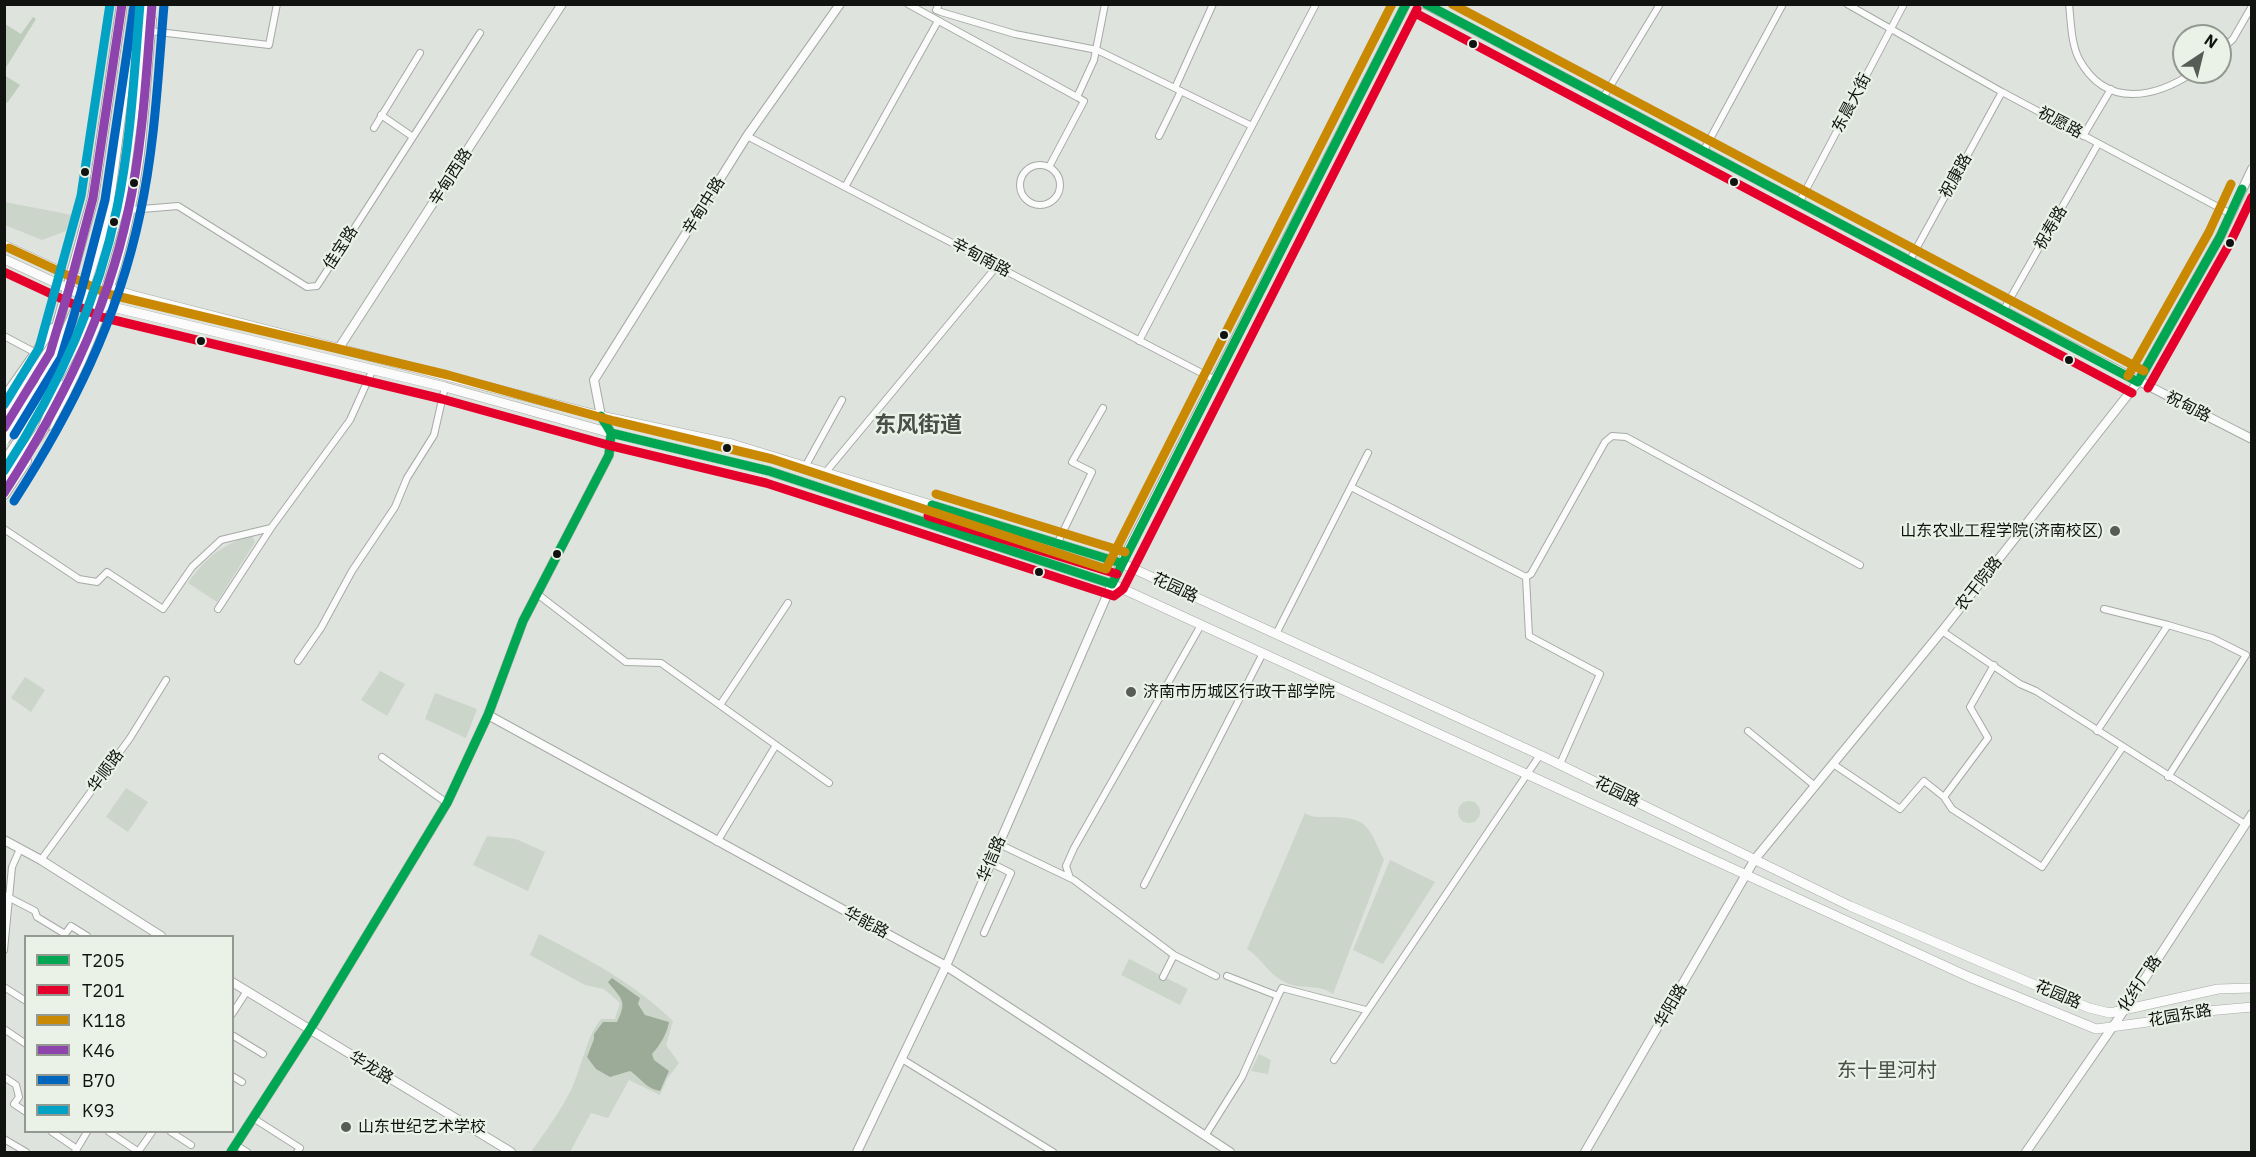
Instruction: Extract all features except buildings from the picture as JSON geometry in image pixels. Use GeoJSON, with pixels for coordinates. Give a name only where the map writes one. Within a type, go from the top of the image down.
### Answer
{"type":"FeatureCollection","features":[{"type":"Feature","properties":{"kind":"highway"},"geometry":{"type":"LineString","coordinates":[[4,429],[50,353],[73,276],[93,198],[122,4]]}},
{"type":"Feature","properties":{"kind":"highway"},"geometry":{"type":"LineString","coordinates":[[4,440],[42,385],[73,316],[107,216],[135,4]]}},
{"type":"Feature","properties":{"kind":"highway"},"geometry":{"type":"LineString","coordinates":[[4,463],[42,407],[85,325],[122,198],[148,4]]}},
{"type":"Feature","properties":{"kind":"highway"},"geometry":{"type":"LineString","coordinates":[[4,494],[37,445],[64,398],[89,347],[110,288],[130,210],[138,161],[152,4]]}},
{"type":"Feature","properties":{"kind":"highway"},"geometry":{"type":"LineString","coordinates":[[4,475],[40,422],[104,305]]}},
{"type":"Feature","properties":{"kind":"highway"},"geometry":{"type":"LineString","coordinates":[[4,417],[73,316]]}},
{"type":"Feature","properties":{"kind":"highway"},"geometry":{"type":"LineString","coordinates":[[4,399],[59,321]]}},
{"type":"Feature","properties":{"kind":"highway"},"geometry":{"type":"LineString","coordinates":[[4,484],[42,429],[63,378],[66,360]]}},
{"type":"Feature","properties":{"kind":"main road","name":"花园路"},"geometry":{"type":"LineString","coordinates":[[8,247],[73,276],[132,296],[601,416],[732,444],[1121,563],[1560,764],[1850,906],[2090,1008],[2110,1013],[2124,1009]]}},
{"type":"Feature","properties":{"kind":"main road"},"geometry":{"type":"LineString","coordinates":[[6,259],[8,247]]}},
{"type":"Feature","properties":{"kind":"main road","name":"花园路"},"geometry":{"type":"LineString","coordinates":[[6,259],[104,305],[373,369],[611,433],[768,471],[1112,584],[1969,977],[2080,1024],[2096,1029],[2110,1028]]}},
{"type":"Feature","properties":{"kind":"main road","name":"花园东路"},"geometry":{"type":"LineString","coordinates":[[2124,1009],[2218,989],[2252,988]]}},
{"type":"Feature","properties":{"kind":"main road","name":"花园东路"},"geometry":{"type":"LineString","coordinates":[[2110,1028],[2185,1013],[2252,1007]]}},
{"type":"Feature","properties":{"kind":"street"},"geometry":{"type":"LineString","coordinates":[[150,31],[270,45],[277,4]]}},
{"type":"Feature","properties":{"kind":"street","name":"辛甸西路"},"geometry":{"type":"LineString","coordinates":[[339,348],[562,4]]}},
{"type":"Feature","properties":{"kind":"street"},"geometry":{"type":"LineString","coordinates":[[908,4],[1084,100],[1049,167]]}},
{"type":"Feature","properties":{"kind":"street"},"geometry":{"type":"LineString","coordinates":[[939,4],[936,10],[1015,34],[1096,50],[1252,126]]}},
{"type":"Feature","properties":{"kind":"street"},"geometry":{"type":"LineString","coordinates":[[1077,98],[1096,50],[1105,4]]}},
{"type":"Feature","properties":{"kind":"street"},"geometry":{"type":"LineString","coordinates":[[1159,136],[1213,4]]}},
{"type":"Feature","properties":{"kind":"street"},"geometry":{"type":"LineString","coordinates":[[1139,340],[1316,4]]}},
{"type":"Feature","properties":{"kind":"street","name":"华信路"},"geometry":{"type":"LineString","coordinates":[[857,1152],[946,966],[1121,563],[1406,4]]}},
{"type":"Feature","properties":{"kind":"street","name":"祝甸路"},"geometry":{"type":"LineString","coordinates":[[1425,4],[1704,150],[2003,311],[2252,439]]}},
{"type":"Feature","properties":{"kind":"street"},"geometry":{"type":"LineString","coordinates":[[1603,98],[1660,4]]}},
{"type":"Feature","properties":{"kind":"street"},"geometry":{"type":"LineString","coordinates":[[1704,150],[1783,4]]}},
{"type":"Feature","properties":{"kind":"street","name":"祝愿路"},"geometry":{"type":"LineString","coordinates":[[1847,4],[2002,93],[2231,214]]}},
{"type":"Feature","properties":{"kind":"street","name":"东晨大街"},"geometry":{"type":"LineString","coordinates":[[1800,201],[1904,4]]}},
{"type":"Feature","properties":{"kind":"street"},"geometry":{"type":"LineString","coordinates":[[2069,4],[2073,39],[2080,59],[2104,86],[2144,95],[2174,84]]}},
{"type":"Feature","properties":{"kind":"street","name":"辛甸中路"},"geometry":{"type":"LineString","coordinates":[[611,433],[601,416],[594,380],[747,136],[838,5]]}},
{"type":"Feature","properties":{"kind":"street"},"geometry":{"type":"LineString","coordinates":[[2232,40],[2252,6]]}},
{"type":"Feature","properties":{"kind":"street"},"geometry":{"type":"LineString","coordinates":[[845,187],[938,21]]}},
{"type":"Feature","properties":{"kind":"street","name":"佳宝路"},"geometry":{"type":"LineString","coordinates":[[130,210],[178,206],[307,287],[317,286],[480,33]]}},
{"type":"Feature","properties":{"kind":"street"},"geometry":{"type":"LineString","coordinates":[[374,128],[420,53]]}},
{"type":"Feature","properties":{"kind":"street"},"geometry":{"type":"LineString","coordinates":[[2083,136],[2111,89]]}},
{"type":"Feature","properties":{"kind":"street","name":"祝康路"},"geometry":{"type":"LineString","coordinates":[[1910,260],[2002,93]]}},
{"type":"Feature","properties":{"kind":"street"},"geometry":{"type":"LineString","coordinates":[[381,115],[413,137]]}},
{"type":"Feature","properties":{"kind":"street","name":"辛甸南路"},"geometry":{"type":"LineString","coordinates":[[747,136],[1215,380]]}},
{"type":"Feature","properties":{"kind":"street","name":"祝寿路"},"geometry":{"type":"LineString","coordinates":[[2003,311],[2098,144]]}},
{"type":"Feature","properties":{"kind":"street"},"geometry":{"type":"LineString","coordinates":[[1033,166],[1049,167],[1059,178],[1059,192],[1050,202],[1043,204],[1030,202],[1021,191],[1024,173],[1033,166]]}},
{"type":"Feature","properties":{"kind":"street","name":"农干院路"},"geometry":{"type":"LineString","coordinates":[[1755,859],[1942,631],[2138,382],[2231,214],[2252,169]]}},
{"type":"Feature","properties":{"kind":"street"},"geometry":{"type":"LineString","coordinates":[[825,473],[997,266]]}},
{"type":"Feature","properties":{"kind":"street"},"geometry":{"type":"LineString","coordinates":[[4,336],[36,353]]}},
{"type":"Feature","properties":{"kind":"street"},"geometry":{"type":"LineString","coordinates":[[219,609],[271,528],[350,420],[373,369]]}},
{"type":"Feature","properties":{"kind":"street"},"geometry":{"type":"LineString","coordinates":[[298,662],[394,507],[407,478],[434,435],[445,387]]}},
{"type":"Feature","properties":{"kind":"street"},"geometry":{"type":"LineString","coordinates":[[805,467],[842,400]]}},
{"type":"Feature","properties":{"kind":"street"},"geometry":{"type":"LineString","coordinates":[[1057,543],[1092,472],[1072,462],[1103,408]]}},
{"type":"Feature","properties":{"kind":"street"},"geometry":{"type":"LineString","coordinates":[[247,1152],[233,1149],[309,1031],[447,803],[488,715],[523,621],[609,454],[611,433]]}},
{"type":"Feature","properties":{"kind":"street"},"geometry":{"type":"LineString","coordinates":[[1526,578],[1531,574],[1605,442],[1612,436],[1626,437],[1860,565]]}},
{"type":"Feature","properties":{"kind":"street"},"geometry":{"type":"LineString","coordinates":[[1276,634],[1368,453]]}},
{"type":"Feature","properties":{"kind":"street"},"geometry":{"type":"LineString","coordinates":[[1351,487],[1526,578]]}},
{"type":"Feature","properties":{"kind":"street"},"geometry":{"type":"LineString","coordinates":[[4,529],[79,579],[97,582],[107,572],[163,609],[192,567],[221,540],[271,528]]}},
{"type":"Feature","properties":{"kind":"street"},"geometry":{"type":"LineString","coordinates":[[1526,578],[1529,636],[1600,674],[1560,764]]}},
{"type":"Feature","properties":{"kind":"street"},"geometry":{"type":"LineString","coordinates":[[536,593],[626,662],[661,663],[829,783]]}},
{"type":"Feature","properties":{"kind":"street"},"geometry":{"type":"LineString","coordinates":[[720,705],[788,603]]}},
{"type":"Feature","properties":{"kind":"street"},"geometry":{"type":"LineString","coordinates":[[2104,609],[2212,638],[2246,655],[2168,777]]}},
{"type":"Feature","properties":{"kind":"street"},"geometry":{"type":"LineString","coordinates":[[1070,878],[1066,866],[1074,848],[1201,625]]}},
{"type":"Feature","properties":{"kind":"street"},"geometry":{"type":"LineString","coordinates":[[2097,731],[2168,625]]}},
{"type":"Feature","properties":{"kind":"street"},"geometry":{"type":"LineString","coordinates":[[1942,631],[2020,684],[2245,824]]}},
{"type":"Feature","properties":{"kind":"street"},"geometry":{"type":"LineString","coordinates":[[1144,885],[1263,654]]}},
{"type":"Feature","properties":{"kind":"street"},"geometry":{"type":"LineString","coordinates":[[1944,797],[1988,738],[1970,707],[1994,665]]}},
{"type":"Feature","properties":{"kind":"street","name":"华顺路"},"geometry":{"type":"LineString","coordinates":[[41,860],[130,738],[166,680]]}},
{"type":"Feature","properties":{"kind":"street","name":"华能路"},"geometry":{"type":"LineString","coordinates":[[488,715],[946,966],[1229,1152]]}},
{"type":"Feature","properties":{"kind":"street"},"geometry":{"type":"LineString","coordinates":[[1748,731],[1815,786]]}},
{"type":"Feature","properties":{"kind":"street"},"geometry":{"type":"LineString","coordinates":[[717,842],[776,745]]}},
{"type":"Feature","properties":{"kind":"street"},"geometry":{"type":"LineString","coordinates":[[1833,764],[1900,809],[1924,782],[1944,797],[1952,809],[2042,867],[2122,748]]}},
{"type":"Feature","properties":{"kind":"street"},"geometry":{"type":"LineString","coordinates":[[1334,1060],[1540,755]]}},
{"type":"Feature","properties":{"kind":"street"},"geometry":{"type":"LineString","coordinates":[[382,758],[447,803]]}},
{"type":"Feature","properties":{"kind":"street","name":"化纤厂路"},"geometry":{"type":"LineString","coordinates":[[2026,1152],[2124,1009],[2252,814]]}},
{"type":"Feature","properties":{"kind":"street"},"geometry":{"type":"LineString","coordinates":[[4,840],[41,860],[159,935]]}},
{"type":"Feature","properties":{"kind":"street"},"geometry":{"type":"LineString","coordinates":[[999,844],[1070,878],[1174,955],[1216,976]]}},
{"type":"Feature","properties":{"kind":"street"},"geometry":{"type":"LineString","coordinates":[[4,950],[7,896],[12,867],[20,849]]}},
{"type":"Feature","properties":{"kind":"street","name":"华阳路"},"geometry":{"type":"LineString","coordinates":[[1585,1152],[1755,859]]}},
{"type":"Feature","properties":{"kind":"street"},"geometry":{"type":"LineString","coordinates":[[984,933],[1011,873],[991,863]]}},
{"type":"Feature","properties":{"kind":"street"},"geometry":{"type":"LineString","coordinates":[[7,896],[35,911],[37,918],[65,934],[71,926],[85,935]]}},
{"type":"Feature","properties":{"kind":"street"},"geometry":{"type":"LineString","coordinates":[[1163,976],[1174,955]]}},
{"type":"Feature","properties":{"kind":"street"},"geometry":{"type":"LineString","coordinates":[[1227,976],[1278,996]]}},
{"type":"Feature","properties":{"kind":"street","name":"华龙路"},"geometry":{"type":"LineString","coordinates":[[234,983],[511,1152]]}},
{"type":"Feature","properties":{"kind":"street"},"geometry":{"type":"LineString","coordinates":[[4,987],[24,1000]]}},
{"type":"Feature","properties":{"kind":"street"},"geometry":{"type":"LineString","coordinates":[[1205,1136],[1242,1077],[1282,988],[1366,1010]]}},
{"type":"Feature","properties":{"kind":"street"},"geometry":{"type":"LineString","coordinates":[[234,1011],[247,991]]}},
{"type":"Feature","properties":{"kind":"street"},"geometry":{"type":"LineString","coordinates":[[4,1029],[24,1043]]}},
{"type":"Feature","properties":{"kind":"street"},"geometry":{"type":"LineString","coordinates":[[234,1036],[263,1054]]}},
{"type":"Feature","properties":{"kind":"street"},"geometry":{"type":"LineString","coordinates":[[902,1059],[1053,1152]]}},
{"type":"Feature","properties":{"kind":"street"},"geometry":{"type":"LineString","coordinates":[[4,1077],[16,1085],[19,1097],[14,1104],[24,1111]]}},
{"type":"Feature","properties":{"kind":"street"},"geometry":{"type":"LineString","coordinates":[[234,1077],[242,1082]]}},
{"type":"Feature","properties":{"kind":"street"},"geometry":{"type":"LineString","coordinates":[[253,1118],[300,1148],[297,1152]]}},
{"type":"Feature","properties":{"kind":"street"},"geometry":{"type":"LineString","coordinates":[[54,1133],[76,1151],[86,1133]]}},
{"type":"Feature","properties":{"kind":"street"},"geometry":{"type":"LineString","coordinates":[[112,1133],[138,1152],[151,1133]]}},
{"type":"Feature","properties":{"kind":"street"},"geometry":{"type":"LineString","coordinates":[[174,1133],[191,1145]]}},
{"type":"Feature","properties":{"kind":"street"},"geometry":{"type":"LineString","coordinates":[[4,1139],[26,1152]]}},
{"type":"Feature","properties":{"kind":"shaded area"},"geometry":{"type":"Polygon","coordinates":[[[33,17],[36,19],[5,69],[5,24],[21,34],[33,17]]]}},
{"type":"Feature","properties":{"kind":"shaded area"},"geometry":{"type":"Polygon","coordinates":[[[4,75],[20,85],[7,103],[5,102],[4,75]]]}},
{"type":"Feature","properties":{"kind":"shaded area"},"geometry":{"type":"Polygon","coordinates":[[[4,202],[72,215],[66,231],[42,240],[5,225],[4,202]]]}},
{"type":"Feature","properties":{"kind":"shaded area"},"geometry":{"type":"Polygon","coordinates":[[[252,535],[255,542],[217,602],[188,583],[201,566],[216,553],[252,535]]]}},
{"type":"Feature","properties":{"kind":"shaded area"},"geometry":{"type":"Polygon","coordinates":[[[380,671],[405,684],[387,716],[361,700],[380,671]]]}},
{"type":"Feature","properties":{"kind":"shaded area"},"geometry":{"type":"Polygon","coordinates":[[[25,677],[45,690],[31,712],[11,698],[25,677]]]}},
{"type":"Feature","properties":{"kind":"shaded area"},"geometry":{"type":"Polygon","coordinates":[[[435,693],[477,709],[466,738],[425,719],[435,693]]]}},
{"type":"Feature","properties":{"kind":"shaded area"},"geometry":{"type":"Polygon","coordinates":[[[126,788],[148,802],[128,832],[106,817],[126,788]]]}},
{"type":"Feature","properties":{"kind":"shaded area"},"geometry":{"type":"Polygon","coordinates":[[[1469,801],[1477,804],[1480,812],[1477,820],[1469,823],[1461,820],[1458,812],[1461,804],[1469,801]]]}},
{"type":"Feature","properties":{"kind":"shaded area"},"geometry":{"type":"Polygon","coordinates":[[[1305,813],[1313,816],[1342,817],[1359,822],[1370,831],[1384,860],[1333,994],[1322,989],[1287,983],[1247,949],[1305,813]]]}},
{"type":"Feature","properties":{"kind":"shaded area"},"geometry":{"type":"Polygon","coordinates":[[[487,836],[516,839],[545,852],[528,891],[473,865],[487,836]]]}},
{"type":"Feature","properties":{"kind":"shaded area"},"geometry":{"type":"Polygon","coordinates":[[[1390,860],[1435,882],[1383,964],[1353,950],[1390,860]]]}},
{"type":"Feature","properties":{"kind":"shaded area"},"geometry":{"type":"Polygon","coordinates":[[[539,934],[593,962],[626,983],[673,1021],[666,1045],[679,1063],[667,1079],[660,1095],[629,1080],[608,1118],[591,1113],[570,1152],[531,1152],[571,1090],[596,1026],[601,1019],[615,1019],[620,1003],[604,989],[585,985],[530,955],[539,934]]]}},
{"type":"Feature","properties":{"kind":"shaded area"},"geometry":{"type":"Polygon","coordinates":[[[1129,959],[1188,989],[1180,1005],[1121,975],[1129,959]]]}},
{"type":"Feature","properties":{"kind":"shaded area"},"geometry":{"type":"Polygon","coordinates":[[[612,978],[640,998],[638,1004],[645,1015],[669,1022],[663,1039],[652,1054],[654,1060],[669,1071],[660,1091],[647,1085],[630,1071],[610,1077],[596,1069],[587,1057],[594,1034],[603,1022],[617,1022],[622,1009],[622,1000],[608,982],[612,978]]]}},
{"type":"Feature","properties":{"kind":"shaded area"},"geometry":{"type":"Polygon","coordinates":[[[1259,1054],[1271,1060],[1268,1074],[1251,1071],[1259,1054]]]}},
{"type":"Feature","properties":{"kind":"transit line","name":"K93"},"geometry":{"type":"LineString","coordinates":[[4,405],[39,348],[81,196],[110,4]]}},
{"type":"Feature","properties":{"kind":"transit line","name":"K46"},"geometry":{"type":"LineString","coordinates":[[4,428],[50,353],[69,289],[93,198],[122,4]]}},
{"type":"Feature","properties":{"kind":"transit line","name":"K93"},"geometry":{"type":"LineString","coordinates":[[4,471],[58,378],[86,312],[109,244],[126,158],[140,4]]}},
{"type":"Feature","properties":{"kind":"transit line","name":"K46"},"geometry":{"type":"LineString","coordinates":[[4,493],[44,426],[79,358],[94,323],[119,250],[137,161],[152,4]]}},
{"type":"Feature","properties":{"kind":"transit line","name":"K118"},"geometry":{"type":"LineString","coordinates":[[9,248],[108,294],[448,375],[614,421],[772,459],[1106,569],[1392,4]]}},
{"type":"Feature","properties":{"kind":"transit line","name":"T205"},"geometry":{"type":"LineString","coordinates":[[611,433],[769,471],[1112,584],[1406,4]]}},
{"type":"Feature","properties":{"kind":"transit line","name":"T205"},"geometry":{"type":"LineString","coordinates":[[1426,4],[2138,382]]}},
{"type":"Feature","properties":{"kind":"transit line","name":"K118"},"geometry":{"type":"LineString","coordinates":[[1452,4],[2144,371]]}},
{"type":"Feature","properties":{"kind":"transit line","name":"B70"},"geometry":{"type":"LineString","coordinates":[[14,501],[74,398],[106,327],[131,253],[149,162],[164,5]]}},
{"type":"Feature","properties":{"kind":"transit line","name":"B70"},"geometry":{"type":"LineString","coordinates":[[14,435],[61,358],[81,292],[105,200],[134,6]]}},
{"type":"Feature","properties":{"kind":"transit line","name":"T201"},"geometry":{"type":"LineString","coordinates":[[4,272],[101,317],[442,399],[608,445],[766,483],[1114,596],[1123,589],[1417,9]]}},
{"type":"Feature","properties":{"kind":"transit line","name":"T201"},"geometry":{"type":"LineString","coordinates":[[1419,15],[2132,393]]}},
{"type":"Feature","properties":{"kind":"transit line","name":"K118"},"geometry":{"type":"LineString","coordinates":[[2128,376],[2209,232],[2231,184]]}},
{"type":"Feature","properties":{"kind":"transit line","name":"T205"},"geometry":{"type":"LineString","coordinates":[[2138,382],[2220,237],[2242,189]]}},
{"type":"Feature","properties":{"kind":"transit line","name":"T201"},"geometry":{"type":"LineString","coordinates":[[2148,388],[2230,243],[2252,197]]}},
{"type":"Feature","properties":{"kind":"transit line","name":"T205"},"geometry":{"type":"LineString","coordinates":[[231,1152],[309,1031],[447,803],[488,715],[523,621],[609,455],[611,433],[601,416]]}},
{"type":"Feature","properties":{"kind":"transit line","name":"K118"},"geometry":{"type":"LineString","coordinates":[[936,494],[1125,552]]}},
{"type":"Feature","properties":{"kind":"transit line","name":"T205"},"geometry":{"type":"LineString","coordinates":[[932,505],[1121,563]]}},
{"type":"Feature","properties":{"kind":"transit line","name":"T201"},"geometry":{"type":"LineString","coordinates":[[928,516],[1117,574]]}},
{"type":"Feature","properties":{"kind":"place","name":"山东农业工程学院(济南校区)"},"geometry":{"type":"Point","coordinates":[2115,531]}},
{"type":"Feature","properties":{"kind":"place","name":"济南市历城区行政干部学院"},"geometry":{"type":"Point","coordinates":[1131,692]}},
{"type":"Feature","properties":{"kind":"place","name":"山东世纪艺术学校"},"geometry":{"type":"Point","coordinates":[346,1127]}},
{"type":"Feature","properties":{"kind":"district","name":"东风街道"},"geometry":{"type":"Point","coordinates":[918,426]}},
{"type":"Feature","properties":{"kind":"district","name":"东十里河村"},"geometry":{"type":"Point","coordinates":[1887,1071]}}]}
